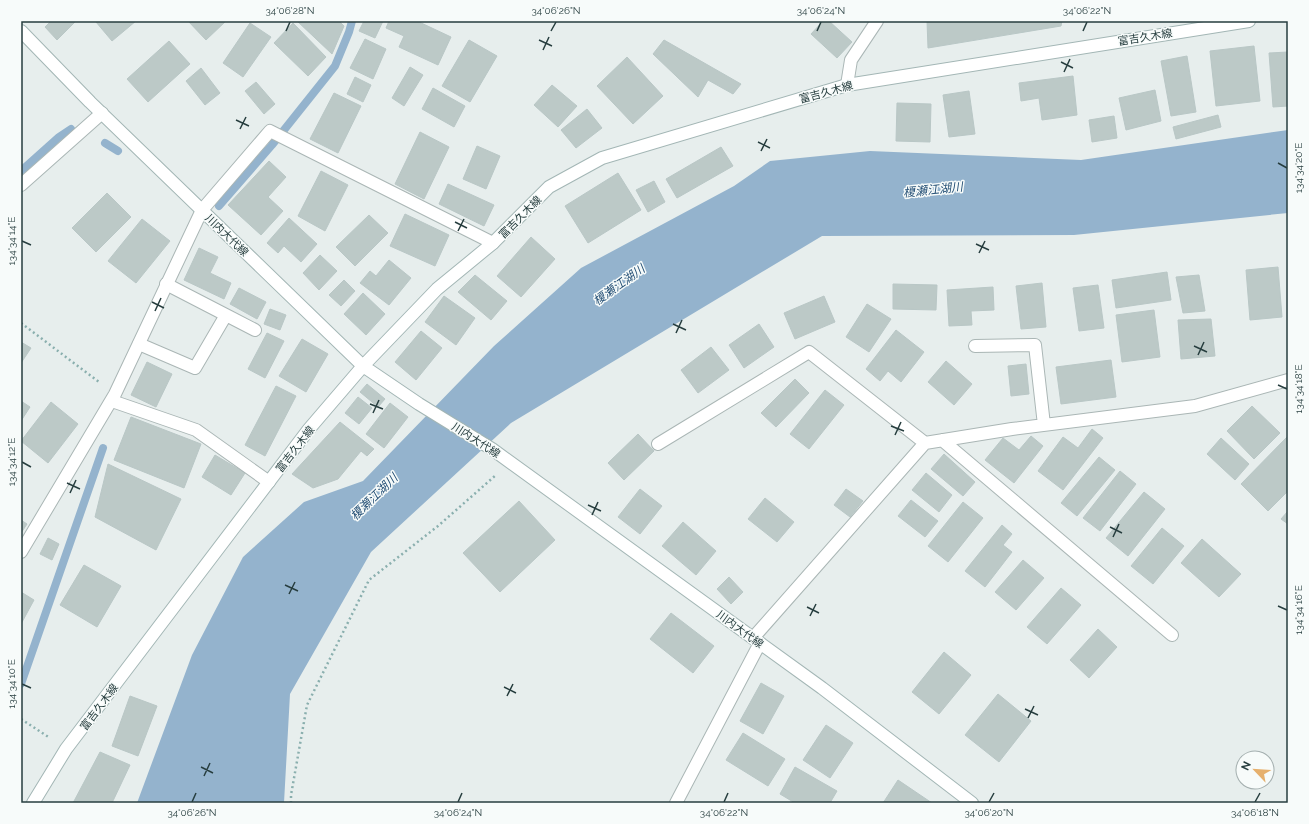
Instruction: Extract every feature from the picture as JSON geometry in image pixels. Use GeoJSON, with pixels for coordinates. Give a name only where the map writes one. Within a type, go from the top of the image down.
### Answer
{"type":"FeatureCollection","features":[{"type":"Feature","properties":{"kind":"main road"},"geometry":{"type":"LineString","coordinates":[[847,84],[851,60],[877,21]]}},
{"type":"Feature","properties":{"kind":"main road","name":"富吉久木線"},"geometry":{"type":"LineString","coordinates":[[33,803],[66,749],[309,429],[363,366],[437,289],[493,243],[549,187],[602,158],[847,84],[1249,21]]}},
{"type":"Feature","properties":{"kind":"main road","name":"川内大代線"},"geometry":{"type":"LineString","coordinates":[[21,31],[102,113],[363,366],[419,404],[492,449],[822,688],[972,803]]}},
{"type":"Feature","properties":{"kind":"main road"},"geometry":{"type":"LineString","coordinates":[[21,185],[102,113]]}},
{"type":"Feature","properties":{"kind":"main road"},"geometry":{"type":"LineString","coordinates":[[21,552],[113,397],[202,210],[270,131],[493,243]]}},
{"type":"Feature","properties":{"kind":"main road"},"geometry":{"type":"LineString","coordinates":[[166,284],[255,330]]}},
{"type":"Feature","properties":{"kind":"main road"},"geometry":{"type":"LineString","coordinates":[[138,344],[195,368],[226,315]]}},
{"type":"Feature","properties":{"kind":"main road"},"geometry":{"type":"LineString","coordinates":[[975,346],[1035,345],[1044,425]]}},
{"type":"Feature","properties":{"kind":"main road"},"geometry":{"type":"LineString","coordinates":[[658,444],[809,352],[925,442]]}},
{"type":"Feature","properties":{"kind":"main road"},"geometry":{"type":"LineString","coordinates":[[676,803],[756,641],[925,442],[1195,406],[1288,380]]}},
{"type":"Feature","properties":{"kind":"main road"},"geometry":{"type":"LineString","coordinates":[[113,397],[196,430],[270,482]]}},
{"type":"Feature","properties":{"kind":"main road"},"geometry":{"type":"LineString","coordinates":[[942,440],[1172,636]]}},
{"type":"Feature","properties":{"kind":"path"},"geometry":{"type":"LineString","coordinates":[[21,323],[113,397]]}},
{"type":"Feature","properties":{"kind":"path"},"geometry":{"type":"LineString","coordinates":[[291,803],[291,795],[307,705],[369,580],[438,526],[510,463]]}},
{"type":"Feature","properties":{"kind":"path"},"geometry":{"type":"LineString","coordinates":[[21,719],[66,749]]}},
{"type":"Feature","properties":{"kind":"water","name":"榎瀬江湖川"},"geometry":{"type":"Polygon","coordinates":[[[1288,130],[1288,213],[1074,235],[822,236],[511,423],[371,552],[290,694],[284,803],[137,803],[192,655],[243,557],[304,502],[363,481],[494,346],[581,268],[734,186],[770,161],[870,151],[1081,160],[1288,130]]]}},
{"type":"Feature","properties":{"kind":"building"},"geometry":{"type":"Polygon","coordinates":[[[51,21],[76,21],[57,40],[45,27],[51,21]]]}},
{"type":"Feature","properties":{"kind":"building"},"geometry":{"type":"Polygon","coordinates":[[[136,21],[112,41],[96,22],[136,21]]]}},
{"type":"Feature","properties":{"kind":"building"},"geometry":{"type":"Polygon","coordinates":[[[188,21],[226,21],[206,40],[188,21]]]}},
{"type":"Feature","properties":{"kind":"building"},"geometry":{"type":"Polygon","coordinates":[[[297,21],[339,21],[344,26],[332,54],[297,21]]]}},
{"type":"Feature","properties":{"kind":"building"},"geometry":{"type":"Polygon","coordinates":[[[364,21],[383,21],[375,38],[359,31],[364,21]]]}},
{"type":"Feature","properties":{"kind":"building"},"geometry":{"type":"Polygon","coordinates":[[[389,21],[417,21],[451,37],[438,65],[399,47],[404,36],[386,28],[389,21]]]}},
{"type":"Feature","properties":{"kind":"building"},"geometry":{"type":"Polygon","coordinates":[[[823,21],[829,21],[852,42],[837,58],[811,34],[823,21]]]}},
{"type":"Feature","properties":{"kind":"building"},"geometry":{"type":"Polygon","coordinates":[[[927,21],[1062,21],[1061,26],[928,48],[927,21]]]}},
{"type":"Feature","properties":{"kind":"building"},"geometry":{"type":"Polygon","coordinates":[[[250,23],[271,37],[243,77],[223,63],[250,23]]]}},
{"type":"Feature","properties":{"kind":"building"},"geometry":{"type":"Polygon","coordinates":[[[293,23],[326,57],[308,76],[274,43],[293,23]]]}},
{"type":"Feature","properties":{"kind":"building"},"geometry":{"type":"Polygon","coordinates":[[[365,39],[386,49],[373,79],[350,68],[365,39]]]}},
{"type":"Feature","properties":{"kind":"building"},"geometry":{"type":"Polygon","coordinates":[[[469,40],[497,56],[470,102],[442,86],[469,40]]]}},
{"type":"Feature","properties":{"kind":"building"},"geometry":{"type":"Polygon","coordinates":[[[664,40],[741,84],[733,94],[708,80],[698,97],[653,54],[664,40]]]}},
{"type":"Feature","properties":{"kind":"building"},"geometry":{"type":"Polygon","coordinates":[[[169,41],[190,64],[148,102],[127,79],[169,41]]]}},
{"type":"Feature","properties":{"kind":"building"},"geometry":{"type":"Polygon","coordinates":[[[1254,46],[1260,101],[1216,106],[1210,51],[1254,46]]]}},
{"type":"Feature","properties":{"kind":"building"},"geometry":{"type":"Polygon","coordinates":[[[1288,52],[1288,106],[1273,107],[1269,53],[1288,52]]]}},
{"type":"Feature","properties":{"kind":"building"},"geometry":{"type":"Polygon","coordinates":[[[1187,56],[1196,112],[1171,116],[1161,61],[1187,56]]]}},
{"type":"Feature","properties":{"kind":"building"},"geometry":{"type":"Polygon","coordinates":[[[627,57],[663,96],[633,124],[597,86],[627,57]]]}},
{"type":"Feature","properties":{"kind":"building"},"geometry":{"type":"Polygon","coordinates":[[[410,67],[423,75],[404,106],[392,98],[410,67]]]}},
{"type":"Feature","properties":{"kind":"building"},"geometry":{"type":"Polygon","coordinates":[[[201,68],[220,93],[205,105],[186,81],[201,68]]]}},
{"type":"Feature","properties":{"kind":"building"},"geometry":{"type":"Polygon","coordinates":[[[1073,76],[1077,115],[1042,120],[1039,98],[1021,101],[1019,83],[1073,76]]]}},
{"type":"Feature","properties":{"kind":"building"},"geometry":{"type":"Polygon","coordinates":[[[355,77],[371,85],[363,102],[347,94],[355,77]]]}},
{"type":"Feature","properties":{"kind":"building"},"geometry":{"type":"Polygon","coordinates":[[[256,82],[275,104],[264,114],[245,91],[256,82]]]}},
{"type":"Feature","properties":{"kind":"building"},"geometry":{"type":"Polygon","coordinates":[[[552,85],[577,106],[558,127],[534,105],[552,85]]]}},
{"type":"Feature","properties":{"kind":"building"},"geometry":{"type":"Polygon","coordinates":[[[433,88],[465,106],[454,127],[422,109],[433,88]]]}},
{"type":"Feature","properties":{"kind":"building"},"geometry":{"type":"Polygon","coordinates":[[[1155,90],[1161,121],[1126,130],[1119,98],[1155,90]]]}},
{"type":"Feature","properties":{"kind":"building"},"geometry":{"type":"Polygon","coordinates":[[[969,91],[975,134],[949,137],[943,95],[969,91]]]}},
{"type":"Feature","properties":{"kind":"building"},"geometry":{"type":"Polygon","coordinates":[[[334,93],[361,106],[338,153],[310,139],[334,93]]]}},
{"type":"Feature","properties":{"kind":"building"},"geometry":{"type":"Polygon","coordinates":[[[897,103],[931,104],[930,142],[896,141],[897,103]]]}},
{"type":"Feature","properties":{"kind":"building"},"geometry":{"type":"Polygon","coordinates":[[[587,109],[602,128],[576,148],[561,130],[587,109]]]}},
{"type":"Feature","properties":{"kind":"building"},"geometry":{"type":"Polygon","coordinates":[[[1218,115],[1221,127],[1176,139],[1173,127],[1218,115]]]}},
{"type":"Feature","properties":{"kind":"building"},"geometry":{"type":"Polygon","coordinates":[[[1114,116],[1117,138],[1092,142],[1089,120],[1114,116]]]}},
{"type":"Feature","properties":{"kind":"building"},"geometry":{"type":"Polygon","coordinates":[[[420,132],[449,147],[424,199],[395,184],[420,132]]]}},
{"type":"Feature","properties":{"kind":"building"},"geometry":{"type":"Polygon","coordinates":[[[477,146],[500,156],[486,189],[463,179],[477,146]]]}},
{"type":"Feature","properties":{"kind":"building"},"geometry":{"type":"Polygon","coordinates":[[[721,147],[733,166],[677,198],[666,179],[721,147]]]}},
{"type":"Feature","properties":{"kind":"building"},"geometry":{"type":"Polygon","coordinates":[[[269,161],[286,177],[268,197],[283,211],[261,235],[228,205],[269,161]]]}},
{"type":"Feature","properties":{"kind":"building"},"geometry":{"type":"Polygon","coordinates":[[[321,171],[348,185],[325,231],[298,216],[321,171]]]}},
{"type":"Feature","properties":{"kind":"building"},"geometry":{"type":"Polygon","coordinates":[[[618,173],[641,210],[588,243],[565,206],[618,173]]]}},
{"type":"Feature","properties":{"kind":"building"},"geometry":{"type":"Polygon","coordinates":[[[654,181],[665,202],[648,212],[636,190],[654,181]]]}},
{"type":"Feature","properties":{"kind":"building"},"geometry":{"type":"Polygon","coordinates":[[[448,184],[494,205],[484,226],[439,204],[448,184]]]}},
{"type":"Feature","properties":{"kind":"building"},"geometry":{"type":"Polygon","coordinates":[[[107,193],[131,217],[96,252],[72,228],[107,193]]]}},
{"type":"Feature","properties":{"kind":"building"},"geometry":{"type":"Polygon","coordinates":[[[405,214],[449,235],[435,266],[390,246],[405,214]]]}},
{"type":"Feature","properties":{"kind":"building"},"geometry":{"type":"Polygon","coordinates":[[[369,215],[388,233],[355,266],[336,247],[369,215]]]}},
{"type":"Feature","properties":{"kind":"building"},"geometry":{"type":"Polygon","coordinates":[[[289,218],[317,244],[301,262],[284,246],[278,253],[267,243],[289,218]]]}},
{"type":"Feature","properties":{"kind":"building"},"geometry":{"type":"Polygon","coordinates":[[[142,219],[170,241],[136,283],[108,261],[142,219]]]}},
{"type":"Feature","properties":{"kind":"building"},"geometry":{"type":"Polygon","coordinates":[[[531,237],[555,259],[521,297],[497,276],[531,237]]]}},
{"type":"Feature","properties":{"kind":"building"},"geometry":{"type":"Polygon","coordinates":[[[199,248],[218,257],[210,273],[231,283],[224,299],[184,280],[199,248]]]}},
{"type":"Feature","properties":{"kind":"building"},"geometry":{"type":"Polygon","coordinates":[[[320,255],[337,271],[319,290],[303,273],[320,255]]]}},
{"type":"Feature","properties":{"kind":"building"},"geometry":{"type":"Polygon","coordinates":[[[389,260],[411,278],[389,305],[360,283],[370,271],[376,276],[389,260]]]}},
{"type":"Feature","properties":{"kind":"building"},"geometry":{"type":"Polygon","coordinates":[[[1278,267],[1282,317],[1250,320],[1246,270],[1278,267]]]}},
{"type":"Feature","properties":{"kind":"building"},"geometry":{"type":"Polygon","coordinates":[[[1167,272],[1171,300],[1116,308],[1112,280],[1167,272]]]}},
{"type":"Feature","properties":{"kind":"building"},"geometry":{"type":"Polygon","coordinates":[[[475,275],[507,301],[491,320],[458,292],[475,275]]]}},
{"type":"Feature","properties":{"kind":"building"},"geometry":{"type":"Polygon","coordinates":[[[1199,275],[1205,311],[1183,313],[1176,277],[1199,275]]]}},
{"type":"Feature","properties":{"kind":"building"},"geometry":{"type":"Polygon","coordinates":[[[344,280],[355,291],[341,306],[329,295],[344,280]]]}},
{"type":"Feature","properties":{"kind":"building"},"geometry":{"type":"Polygon","coordinates":[[[1042,283],[1046,327],[1021,329],[1016,286],[1042,283]]]}},
{"type":"Feature","properties":{"kind":"building"},"geometry":{"type":"Polygon","coordinates":[[[893,284],[937,285],[936,310],[893,309],[893,284]]]}},
{"type":"Feature","properties":{"kind":"building"},"geometry":{"type":"Polygon","coordinates":[[[1098,285],[1104,328],[1079,331],[1073,288],[1098,285]]]}},
{"type":"Feature","properties":{"kind":"building"},"geometry":{"type":"Polygon","coordinates":[[[993,287],[994,310],[971,311],[972,325],[949,326],[947,290],[993,287]]]}},
{"type":"Feature","properties":{"kind":"building"},"geometry":{"type":"Polygon","coordinates":[[[239,288],[266,302],[257,319],[230,304],[239,288]]]}},
{"type":"Feature","properties":{"kind":"building"},"geometry":{"type":"Polygon","coordinates":[[[363,293],[385,314],[366,335],[344,314],[363,293]]]}},
{"type":"Feature","properties":{"kind":"building"},"geometry":{"type":"Polygon","coordinates":[[[444,296],[475,318],[456,345],[425,322],[444,296]]]}},
{"type":"Feature","properties":{"kind":"building"},"geometry":{"type":"Polygon","coordinates":[[[824,296],[835,322],[795,339],[784,313],[824,296]]]}},
{"type":"Feature","properties":{"kind":"building"},"geometry":{"type":"Polygon","coordinates":[[[867,304],[891,319],[869,352],[846,337],[867,304]]]}},
{"type":"Feature","properties":{"kind":"building"},"geometry":{"type":"Polygon","coordinates":[[[270,309],[286,315],[280,330],[264,324],[270,309]]]}},
{"type":"Feature","properties":{"kind":"building"},"geometry":{"type":"Polygon","coordinates":[[[1154,310],[1160,357],[1122,362],[1116,315],[1154,310]]]}},
{"type":"Feature","properties":{"kind":"building"},"geometry":{"type":"Polygon","coordinates":[[[1211,319],[1215,356],[1181,359],[1178,320],[1211,319]]]}},
{"type":"Feature","properties":{"kind":"building"},"geometry":{"type":"Polygon","coordinates":[[[759,324],[774,347],[744,368],[729,345],[759,324]]]}},
{"type":"Feature","properties":{"kind":"building"},"geometry":{"type":"Polygon","coordinates":[[[896,330],[924,352],[901,382],[888,371],[880,381],[866,369],[896,330]]]}},
{"type":"Feature","properties":{"kind":"building"},"geometry":{"type":"Polygon","coordinates":[[[421,331],[442,348],[416,380],[395,362],[421,331]]]}},
{"type":"Feature","properties":{"kind":"building"},"geometry":{"type":"Polygon","coordinates":[[[267,333],[284,341],[265,378],[248,369],[267,333]]]}},
{"type":"Feature","properties":{"kind":"building"},"geometry":{"type":"Polygon","coordinates":[[[302,339],[328,354],[306,392],[279,376],[302,339]]]}},
{"type":"Feature","properties":{"kind":"building"},"geometry":{"type":"Polygon","coordinates":[[[21,342],[31,348],[21,363],[21,342]]]}},
{"type":"Feature","properties":{"kind":"building"},"geometry":{"type":"Polygon","coordinates":[[[711,347],[729,370],[698,393],[681,370],[711,347]]]}},
{"type":"Feature","properties":{"kind":"building"},"geometry":{"type":"Polygon","coordinates":[[[1111,360],[1116,397],[1061,404],[1056,367],[1111,360]]]}},
{"type":"Feature","properties":{"kind":"building"},"geometry":{"type":"Polygon","coordinates":[[[946,361],[972,384],[954,405],[928,382],[946,361]]]}},
{"type":"Feature","properties":{"kind":"building"},"geometry":{"type":"Polygon","coordinates":[[[147,362],[172,374],[156,407],[131,395],[147,362]]]}},
{"type":"Feature","properties":{"kind":"building"},"geometry":{"type":"Polygon","coordinates":[[[1026,364],[1029,394],[1011,396],[1008,366],[1026,364]]]}},
{"type":"Feature","properties":{"kind":"building"},"geometry":{"type":"Polygon","coordinates":[[[795,379],[809,393],[776,427],[761,413],[795,379]]]}},
{"type":"Feature","properties":{"kind":"building"},"geometry":{"type":"Polygon","coordinates":[[[367,384],[385,399],[378,407],[360,392],[367,384]]]}},
{"type":"Feature","properties":{"kind":"building"},"geometry":{"type":"Polygon","coordinates":[[[276,386],[296,396],[265,456],[245,445],[276,386]]]}},
{"type":"Feature","properties":{"kind":"building"},"geometry":{"type":"Polygon","coordinates":[[[825,390],[844,405],[809,449],[790,434],[825,390]]]}},
{"type":"Feature","properties":{"kind":"building"},"geometry":{"type":"Polygon","coordinates":[[[358,397],[372,408],[359,424],[345,413],[358,397]]]}},
{"type":"Feature","properties":{"kind":"building"},"geometry":{"type":"Polygon","coordinates":[[[21,401],[30,407],[21,421],[21,401]]]}},
{"type":"Feature","properties":{"kind":"building"},"geometry":{"type":"Polygon","coordinates":[[[51,402],[78,424],[48,463],[21,441],[51,402]]]}},
{"type":"Feature","properties":{"kind":"building"},"geometry":{"type":"Polygon","coordinates":[[[390,403],[408,417],[384,448],[366,434],[390,403]]]}},
{"type":"Feature","properties":{"kind":"building"},"geometry":{"type":"Polygon","coordinates":[[[1252,406],[1280,433],[1254,459],[1227,431],[1252,406]]]}},
{"type":"Feature","properties":{"kind":"building"},"geometry":{"type":"Polygon","coordinates":[[[131,417],[201,444],[184,488],[114,460],[131,417]]]}},
{"type":"Feature","properties":{"kind":"building"},"geometry":{"type":"Polygon","coordinates":[[[340,422],[374,449],[367,456],[361,451],[338,479],[313,488],[292,474],[340,422]]]}},
{"type":"Feature","properties":{"kind":"building"},"geometry":{"type":"Polygon","coordinates":[[[1092,429],[1103,438],[1063,490],[1038,471],[1063,437],[1078,448],[1092,429]]]}},
{"type":"Feature","properties":{"kind":"building"},"geometry":{"type":"Polygon","coordinates":[[[638,434],[654,451],[624,480],[608,463],[638,434]]]}},
{"type":"Feature","properties":{"kind":"building"},"geometry":{"type":"Polygon","coordinates":[[[1031,436],[1043,446],[1014,483],[985,460],[1003,438],[1019,450],[1031,436]]]}},
{"type":"Feature","properties":{"kind":"building"},"geometry":{"type":"Polygon","coordinates":[[[1287,437],[1288,491],[1268,511],[1241,484],[1287,437]]]}},
{"type":"Feature","properties":{"kind":"building"},"geometry":{"type":"Polygon","coordinates":[[[1221,438],[1249,464],[1235,480],[1207,454],[1221,438]]]}},
{"type":"Feature","properties":{"kind":"building"},"geometry":{"type":"Polygon","coordinates":[[[944,454],[975,482],[963,496],[931,469],[944,454]]]}},
{"type":"Feature","properties":{"kind":"building"},"geometry":{"type":"Polygon","coordinates":[[[215,455],[245,473],[231,495],[202,477],[215,455]]]}},
{"type":"Feature","properties":{"kind":"building"},"geometry":{"type":"Polygon","coordinates":[[[1099,457],[1115,470],[1077,516],[1061,503],[1099,457]]]}},
{"type":"Feature","properties":{"kind":"building"},"geometry":{"type":"Polygon","coordinates":[[[108,464],[181,499],[156,550],[95,517],[108,464]]]}},
{"type":"Feature","properties":{"kind":"building"},"geometry":{"type":"Polygon","coordinates":[[[1120,471],[1136,484],[1100,531],[1083,518],[1120,471]]]}},
{"type":"Feature","properties":{"kind":"building"},"geometry":{"type":"Polygon","coordinates":[[[926,473],[952,495],[939,512],[912,490],[926,473]]]}},
{"type":"Feature","properties":{"kind":"building"},"geometry":{"type":"Polygon","coordinates":[[[640,489],[662,506],[640,534],[618,517],[640,489]]]}},
{"type":"Feature","properties":{"kind":"building"},"geometry":{"type":"Polygon","coordinates":[[[846,489],[863,501],[850,517],[834,505],[846,489]]]}},
{"type":"Feature","properties":{"kind":"building"},"geometry":{"type":"Polygon","coordinates":[[[1144,492],[1165,509],[1128,556],[1106,538],[1144,492]]]}},
{"type":"Feature","properties":{"kind":"building"},"geometry":{"type":"Polygon","coordinates":[[[765,498],[794,522],[777,542],[748,519],[765,498]]]}},
{"type":"Feature","properties":{"kind":"building"},"geometry":{"type":"Polygon","coordinates":[[[911,500],[938,521],[925,537],[898,516],[911,500]]]}},
{"type":"Feature","properties":{"kind":"building"},"geometry":{"type":"Polygon","coordinates":[[[519,501],[555,540],[500,592],[463,553],[519,501]]]}},
{"type":"Feature","properties":{"kind":"building"},"geometry":{"type":"Polygon","coordinates":[[[963,502],[983,518],[948,562],[928,546],[963,502]]]}},
{"type":"Feature","properties":{"kind":"building"},"geometry":{"type":"Polygon","coordinates":[[[1288,511],[1288,524],[1281,519],[1288,511]]]}},
{"type":"Feature","properties":{"kind":"building"},"geometry":{"type":"Polygon","coordinates":[[[21,520],[27,524],[21,533],[21,520]]]}},
{"type":"Feature","properties":{"kind":"building"},"geometry":{"type":"Polygon","coordinates":[[[683,522],[716,551],[696,575],[662,546],[683,522]]]}},
{"type":"Feature","properties":{"kind":"building"},"geometry":{"type":"Polygon","coordinates":[[[1002,525],[1012,534],[1003,545],[1012,552],[985,587],[965,571],[1002,525]]]}},
{"type":"Feature","properties":{"kind":"building"},"geometry":{"type":"Polygon","coordinates":[[[1162,528],[1184,546],[1153,584],[1131,566],[1162,528]]]}},
{"type":"Feature","properties":{"kind":"building"},"geometry":{"type":"Polygon","coordinates":[[[48,538],[59,544],[52,560],[40,554],[48,538]]]}},
{"type":"Feature","properties":{"kind":"building"},"geometry":{"type":"Polygon","coordinates":[[[1202,539],[1241,574],[1219,597],[1181,563],[1202,539]]]}},
{"type":"Feature","properties":{"kind":"building"},"geometry":{"type":"Polygon","coordinates":[[[1023,560],[1044,578],[1016,610],[995,592],[1023,560]]]}},
{"type":"Feature","properties":{"kind":"building"},"geometry":{"type":"Polygon","coordinates":[[[84,565],[121,586],[97,627],[60,605],[84,565]]]}},
{"type":"Feature","properties":{"kind":"building"},"geometry":{"type":"Polygon","coordinates":[[[729,577],[743,592],[731,604],[717,589],[729,577]]]}},
{"type":"Feature","properties":{"kind":"building"},"geometry":{"type":"Polygon","coordinates":[[[1061,588],[1081,605],[1047,644],[1027,627],[1061,588]]]}},
{"type":"Feature","properties":{"kind":"building"},"geometry":{"type":"Polygon","coordinates":[[[21,592],[34,600],[21,624],[21,592]]]}},
{"type":"Feature","properties":{"kind":"building"},"geometry":{"type":"Polygon","coordinates":[[[671,613],[714,646],[693,673],[650,639],[671,613]]]}},
{"type":"Feature","properties":{"kind":"building"},"geometry":{"type":"Polygon","coordinates":[[[1098,629],[1117,647],[1089,678],[1070,660],[1098,629]]]}},
{"type":"Feature","properties":{"kind":"building"},"geometry":{"type":"Polygon","coordinates":[[[944,652],[971,675],[939,714],[912,692],[944,652]]]}},
{"type":"Feature","properties":{"kind":"building"},"geometry":{"type":"Polygon","coordinates":[[[761,683],[784,696],[763,734],[740,721],[761,683]]]}},
{"type":"Feature","properties":{"kind":"building"},"geometry":{"type":"Polygon","coordinates":[[[998,694],[1031,721],[999,762],[965,735],[998,694]]]}},
{"type":"Feature","properties":{"kind":"building"},"geometry":{"type":"Polygon","coordinates":[[[130,696],[157,706],[138,756],[112,746],[130,696]]]}},
{"type":"Feature","properties":{"kind":"building"},"geometry":{"type":"Polygon","coordinates":[[[826,725],[853,743],[830,778],[803,760],[826,725]]]}},
{"type":"Feature","properties":{"kind":"building"},"geometry":{"type":"Polygon","coordinates":[[[743,733],[785,759],[768,786],[726,760],[743,733]]]}},
{"type":"Feature","properties":{"kind":"building"},"geometry":{"type":"Polygon","coordinates":[[[100,752],[130,765],[112,803],[73,803],[100,752]]]}},
{"type":"Feature","properties":{"kind":"building"},"geometry":{"type":"Polygon","coordinates":[[[795,767],[837,791],[830,803],[795,803],[780,794],[795,767]]]}},
{"type":"Feature","properties":{"kind":"building"},"geometry":{"type":"Polygon","coordinates":[[[898,780],[932,803],[883,803],[898,780]]]}},
{"type":"Feature","properties":{"kind":"waterway"},"geometry":{"type":"LineString","coordinates":[[219,206],[272,145],[335,66],[352,21]]}},
{"type":"Feature","properties":{"kind":"waterway"},"geometry":{"type":"LineString","coordinates":[[21,171],[59,137],[71,129]]}},
{"type":"Feature","properties":{"kind":"waterway"},"geometry":{"type":"LineString","coordinates":[[105,143],[118,151]]}},
{"type":"Feature","properties":{"kind":"waterway"},"geometry":{"type":"LineString","coordinates":[[21,684],[103,448]]}}]}
